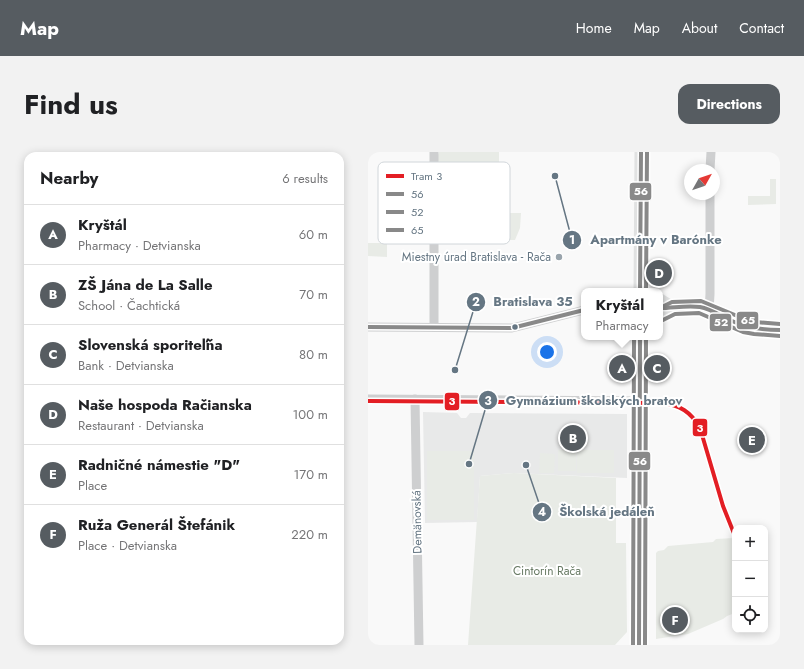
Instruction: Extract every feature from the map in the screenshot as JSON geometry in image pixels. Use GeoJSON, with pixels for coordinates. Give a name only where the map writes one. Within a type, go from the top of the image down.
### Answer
{"type":"FeatureCollection","features":[{"type":"Feature","properties":{"kind":"street"},"geometry":{"type":"LineString","coordinates":[[640,152],[640,288]]}},
{"type":"Feature","properties":{"kind":"street"},"geometry":{"type":"LineString","coordinates":[[710,152],[710,164]]}},
{"type":"Feature","properties":{"kind":"street"},"geometry":{"type":"LineString","coordinates":[[709,310],[710,200]]}},
{"type":"Feature","properties":{"kind":"street"},"geometry":{"type":"LineString","coordinates":[[434,244],[434,327]]}},
{"type":"Feature","properties":{"kind":"street"},"geometry":{"type":"LineString","coordinates":[[640,277],[647,288]]}},
{"type":"Feature","properties":{"kind":"street"},"geometry":{"type":"LineString","coordinates":[[666,308],[703,308],[737,323],[754,328],[780,330]]}},
{"type":"Feature","properties":{"kind":"street"},"geometry":{"type":"LineString","coordinates":[[368,327],[512,328],[581,311]]}},
{"type":"Feature","properties":{"kind":"street"},"geometry":{"type":"LineString","coordinates":[[639,645],[640,340]]}},
{"type":"Feature","properties":{"kind":"street"},"geometry":{"type":"LineString","coordinates":[[368,399],[639,401]]}},
{"type":"Feature","properties":{"kind":"street","name":"Demänovská"},"geometry":{"type":"LineString","coordinates":[[415,399],[419,645]]}},
{"type":"Feature","properties":{"kind":"shaded area"},"geometry":{"type":"Polygon","coordinates":[[[423,412],[457,413],[461,418],[466,418],[470,413],[627,414],[627,478],[514,473],[480,476],[477,522],[425,523],[423,412]]]}},
{"type":"Feature","properties":{"kind":"green space"},"geometry":{"type":"Polygon","coordinates":[[[439,152],[499,152],[499,162],[438,162],[439,152]]]}},
{"type":"Feature","properties":{"kind":"green space"},"geometry":{"type":"Polygon","coordinates":[[[770,179],[776,179],[776,204],[748,205],[748,196],[770,196],[770,179]]]}},
{"type":"Feature","properties":{"kind":"green space"},"geometry":{"type":"Polygon","coordinates":[[[510,213],[521,213],[520,228],[515,240],[510,240],[510,213]]]}},
{"type":"Feature","properties":{"kind":"green space"},"geometry":{"type":"Polygon","coordinates":[[[368,243],[387,244],[387,257],[368,256],[368,243]]]}},
{"type":"Feature","properties":{"kind":"green space"},"geometry":{"type":"Polygon","coordinates":[[[558,450],[576,450],[576,471],[558,471],[558,450]]]}},
{"type":"Feature","properties":{"kind":"green space"},"geometry":{"type":"Polygon","coordinates":[[[577,450],[614,450],[614,473],[577,473],[577,450]]]}},
{"type":"Feature","properties":{"kind":"green space"},"geometry":{"type":"Polygon","coordinates":[[[427,451],[474,451],[474,520],[427,520],[427,451]]]}},
{"type":"Feature","properties":{"kind":"green space"},"geometry":{"type":"Polygon","coordinates":[[[540,453],[555,454],[554,473],[539,473],[540,453]]]}},
{"type":"Feature","properties":{"kind":"green space","name":"Cintorín Rača"},"geometry":{"type":"Polygon","coordinates":[[[514,473],[616,478],[616,543],[626,543],[627,632],[615,645],[468,645],[480,476],[514,473]]]}},
{"type":"Feature","properties":{"kind":"green space"},"geometry":{"type":"Polygon","coordinates":[[[732,538],[732,614],[688,634],[656,639],[656,553],[664,550],[668,546],[713,542],[716,539],[732,538]]]}},
{"type":"Feature","properties":{"kind":"tram line","name":"3"},"geometry":{"type":"LineString","coordinates":[[368,401],[662,403],[680,408],[689,414],[697,422],[700,428],[723,506],[732,528]]}},
{"type":"Feature","properties":{"kind":"transit line","name":"56"},"geometry":{"type":"LineString","coordinates":[[640,288],[641,152]]}},
{"type":"Feature","properties":{"kind":"transit line","name":"52"},"geometry":{"type":"LineString","coordinates":[[646,288],[647,152]]}},
{"type":"Feature","properties":{"kind":"transit line","name":"65"},"geometry":{"type":"LineString","coordinates":[[663,306],[672,302],[701,301],[747,320],[780,324]]}},
{"type":"Feature","properties":{"kind":"transit line","name":"56"},"geometry":{"type":"LineString","coordinates":[[663,308],[695,306],[712,311],[732,321],[749,327],[780,330]]}},
{"type":"Feature","properties":{"kind":"transit line","name":"56"},"geometry":{"type":"LineString","coordinates":[[368,327],[512,328],[581,311]]}},
{"type":"Feature","properties":{"kind":"transit line","name":"52"},"geometry":{"type":"LineString","coordinates":[[663,320],[675,314],[699,313],[743,332],[780,336]]}},
{"type":"Feature","properties":{"kind":"transit line","name":"65"},"geometry":{"type":"LineString","coordinates":[[633,645],[634,340]]}},
{"type":"Feature","properties":{"kind":"transit line","name":"56"},"geometry":{"type":"LineString","coordinates":[[639,645],[640,340]]}},
{"type":"Feature","properties":{"kind":"transit line","name":"52"},"geometry":{"type":"LineString","coordinates":[[645,645],[646,340]]}},
{"type":"Feature","properties":{"kind":"place","name":"Apartmány v Barónke"},"geometry":{"type":"Point","coordinates":[555,176]}},
{"type":"Feature","properties":{"kind":"place","name":"Miestny úrad Bratislava - Rača"},"geometry":{"type":"Point","coordinates":[559,257]}},
{"type":"Feature","properties":{"kind":"place","name":"Naše hospoda Račianska"},"geometry":{"type":"Point","coordinates":[659,273]}},
{"type":"Feature","properties":{"kind":"place","name":"Kryštál"},"geometry":{"type":"Point","coordinates":[622,368]}},
{"type":"Feature","properties":{"kind":"place","name":"Slovenská sporiteľňa"},"geometry":{"type":"Point","coordinates":[657,368]}},
{"type":"Feature","properties":{"kind":"place","name":"Bratislava 35"},"geometry":{"type":"Point","coordinates":[455,370]}},
{"type":"Feature","properties":{"kind":"place","name":"ZŠ Jána de La Salle"},"geometry":{"type":"Point","coordinates":[573,438]}},
{"type":"Feature","properties":{"kind":"place","name":"Radničné námestie \"D\""},"geometry":{"type":"Point","coordinates":[752,440]}},
{"type":"Feature","properties":{"kind":"place","name":"Gymnázium školských bratov"},"geometry":{"type":"Point","coordinates":[469,464]}},
{"type":"Feature","properties":{"kind":"place","name":"Školská jedáleň"},"geometry":{"type":"Point","coordinates":[526,465]}},
{"type":"Feature","properties":{"kind":"place","name":"Ruža Generál Štefánik"},"geometry":{"type":"Point","coordinates":[675,620]}}]}
